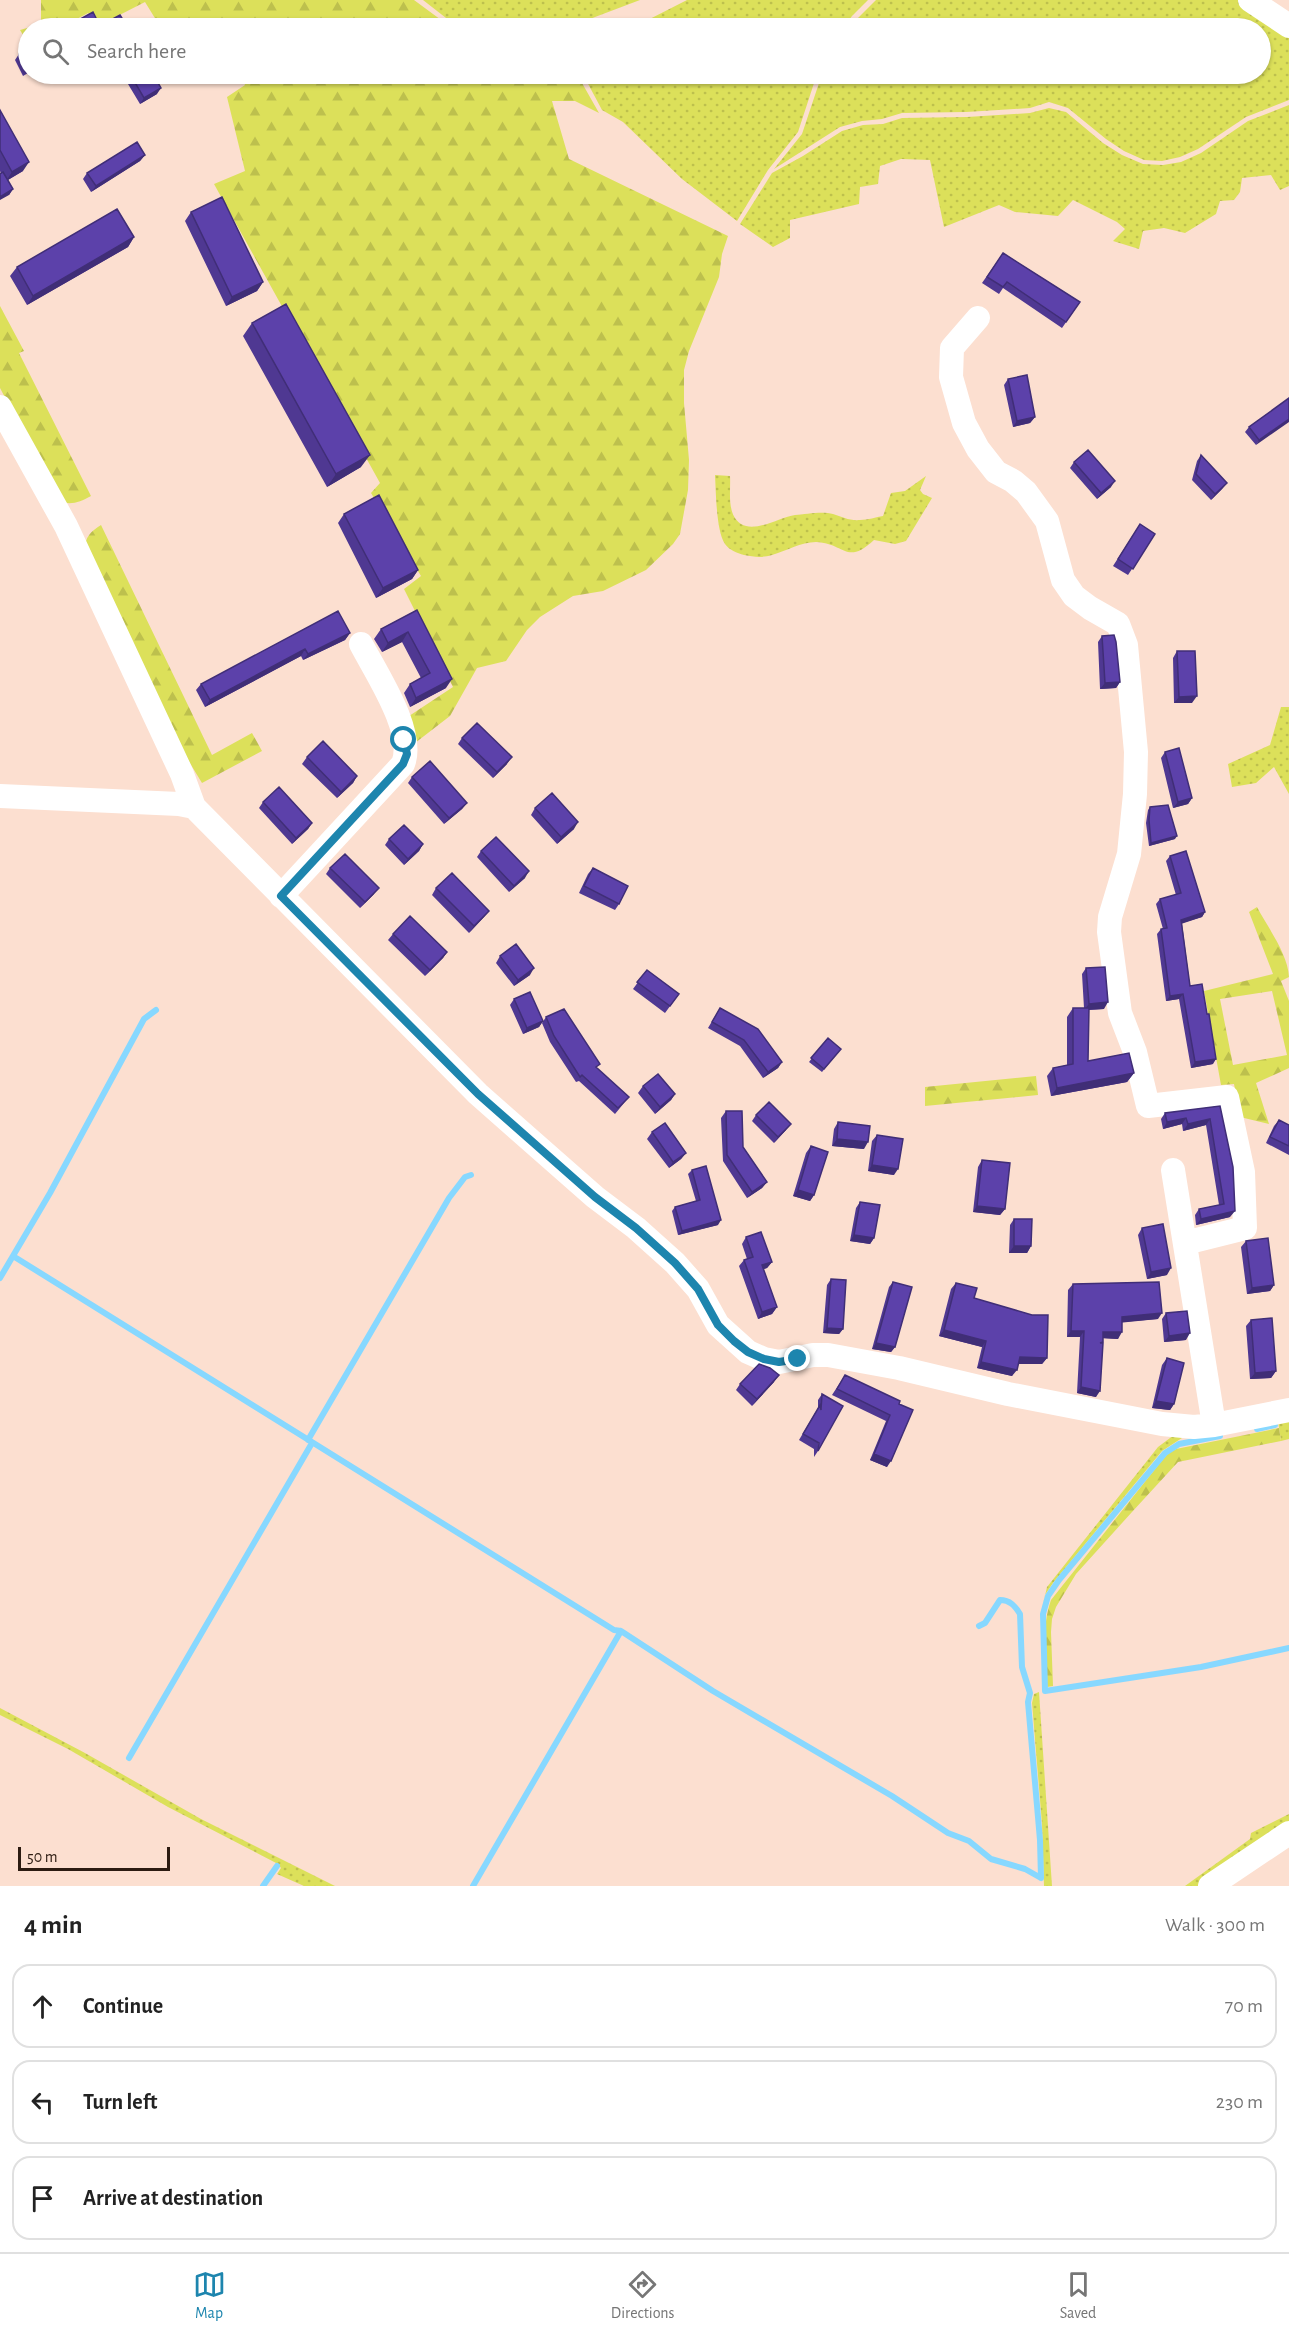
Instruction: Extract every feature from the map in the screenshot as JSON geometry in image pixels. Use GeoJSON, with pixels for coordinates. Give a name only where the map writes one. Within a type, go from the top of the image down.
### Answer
{"type":"FeatureCollection","features":[{"type":"Feature","properties":{"kind":"street"},"geometry":{"type":"LineString","coordinates":[[1250,0],[1289,26]]}},
{"type":"Feature","properties":{"kind":"street"},"geometry":{"type":"LineString","coordinates":[[978,318],[952,348],[951,377],[964,423],[978,449],[996,472],[1013,481],[1026,492],[1047,520],[1063,580],[1074,596],[1118,624],[1126,645],[1136,752],[1135,794],[1129,854],[1110,916],[1109,932],[1120,1013],[1135,1052],[1148,1106],[1227,1097],[1243,1172],[1245,1228],[1185,1243]]}},
{"type":"Feature","properties":{"kind":"street"},"geometry":{"type":"LineString","coordinates":[[0,406],[66,526],[182,774],[194,807],[478,1094],[595,1197],[636,1228],[675,1263],[698,1289],[718,1325],[748,1352],[779,1362],[828,1355],[1162,1424],[1194,1427],[1214,1425],[1289,1410]]}},
{"type":"Feature","properties":{"kind":"street"},"geometry":{"type":"LineString","coordinates":[[281,896],[403,764],[407,754],[394,706],[361,644]]}},
{"type":"Feature","properties":{"kind":"street"},"geometry":{"type":"LineString","coordinates":[[0,796],[179,804],[194,807]]}},
{"type":"Feature","properties":{"kind":"street"},"geometry":{"type":"LineString","coordinates":[[1173,1170],[1214,1425]]}},
{"type":"Feature","properties":{"kind":"street"},"geometry":{"type":"LineString","coordinates":[[1210,1886],[1289,1833]]}},
{"type":"Feature","properties":{"kind":"green space"},"geometry":{"type":"Polygon","coordinates":[[[41,0],[414,0],[438,18],[155,18],[145,2],[114,18],[92,18],[88,13],[79,18],[41,18],[41,0]]]}},
{"type":"Feature","properties":{"kind":"green space"},"geometry":{"type":"Polygon","coordinates":[[[423,0],[640,0],[592,18],[446,18],[423,0]]]}},
{"type":"Feature","properties":{"kind":"green space"},"geometry":{"type":"Polygon","coordinates":[[[687,0],[868,0],[850,18],[652,18],[687,0]]]}},
{"type":"Feature","properties":{"kind":"green space"},"geometry":{"type":"Polygon","coordinates":[[[876,0],[1244,0],[1289,29],[1289,100],[1246,117],[1198,149],[1180,157],[1162,161],[1144,160],[1124,151],[1068,108],[1049,102],[1030,108],[902,113],[882,119],[862,121],[840,127],[774,169],[802,134],[819,84],[1271,84],[1271,18],[858,18],[876,0]]]}},
{"type":"Feature","properties":{"kind":"green space"},"geometry":{"type":"Polygon","coordinates":[[[583,84],[599,113],[575,101],[552,101],[569,159],[728,236],[722,254],[719,277],[689,351],[684,370],[684,403],[689,460],[688,490],[680,534],[646,570],[603,591],[573,596],[540,617],[527,630],[506,661],[477,668],[450,716],[415,743],[406,718],[453,687],[404,589],[421,576],[371,493],[380,483],[214,184],[245,171],[227,97],[245,85],[583,84]]]}},
{"type":"Feature","properties":{"kind":"green space"},"geometry":{"type":"Polygon","coordinates":[[[588,84],[814,84],[798,132],[768,170],[737,221],[682,179],[623,122],[602,110],[588,84]]]}},
{"type":"Feature","properties":{"kind":"green space"},"geometry":{"type":"Polygon","coordinates":[[[1289,105],[1289,186],[1280,190],[1271,175],[1242,178],[1240,192],[1234,200],[1220,201],[1216,214],[1185,233],[1164,228],[1143,231],[1139,249],[1113,241],[1125,229],[1117,222],[1073,200],[1058,216],[1015,212],[999,205],[944,227],[930,160],[901,159],[880,166],[878,184],[860,187],[859,204],[790,220],[790,238],[773,247],[740,224],[772,173],[842,131],[863,125],[883,124],[902,118],[1030,113],[1049,108],[1066,112],[1103,143],[1122,155],[1143,164],[1163,165],[1181,162],[1201,153],[1248,121],[1289,105]]]}},
{"type":"Feature","properties":{"kind":"green space"},"geometry":{"type":"Polygon","coordinates":[[[0,306],[24,351],[19,353],[91,496],[83,500],[73,503],[60,502],[0,388],[0,306]]]}},
{"type":"Feature","properties":{"kind":"green space"},"geometry":{"type":"Polygon","coordinates":[[[715,475],[730,476],[730,502],[733,514],[741,524],[754,527],[789,516],[814,513],[829,513],[856,520],[883,516],[891,493],[905,491],[926,476],[920,490],[932,498],[906,541],[895,544],[874,540],[865,548],[851,552],[826,543],[810,542],[768,556],[755,557],[733,551],[722,538],[717,511],[715,475]]]}},
{"type":"Feature","properties":{"kind":"green space"},"geometry":{"type":"Polygon","coordinates":[[[101,525],[212,755],[252,733],[262,751],[202,783],[188,760],[84,550],[89,535],[101,525]]]}},
{"type":"Feature","properties":{"kind":"green space"},"geometry":{"type":"Polygon","coordinates":[[[1281,707],[1289,707],[1289,794],[1274,767],[1256,783],[1232,787],[1228,764],[1270,745],[1281,707]]]}},
{"type":"Feature","properties":{"kind":"green space"},"geometry":{"type":"Polygon","coordinates":[[[1257,907],[1281,950],[1289,977],[1281,981],[1289,1001],[1289,1068],[1256,1083],[1269,1124],[1240,1117],[1234,1084],[1221,1085],[1204,991],[1273,974],[1249,912],[1257,907]],[[1272,991],[1220,999],[1233,1065],[1287,1055],[1272,991]]]}},
{"type":"Feature","properties":{"kind":"green space"},"geometry":{"type":"Polygon","coordinates":[[[1036,1076],[1038,1095],[925,1106],[925,1087],[1036,1076]]]}},
{"type":"Feature","properties":{"kind":"green space"},"geometry":{"type":"Polygon","coordinates":[[[1289,1414],[1289,1439],[1281,1441],[1278,1421],[1182,1438],[1162,1451],[1045,1595],[1047,1587],[1158,1447],[1178,1432],[1289,1414]]]}},
{"type":"Feature","properties":{"kind":"green space"},"geometry":{"type":"Polygon","coordinates":[[[1279,1428],[1281,1441],[1178,1462],[1076,1574],[1056,1607],[1052,1619],[1053,1686],[1047,1687],[1045,1632],[1051,1600],[1167,1454],[1176,1449],[1279,1428]]]}},
{"type":"Feature","properties":{"kind":"green space"},"geometry":{"type":"Polygon","coordinates":[[[1039,1692],[1052,1886],[1044,1886],[1042,1824],[1032,1703],[1034,1694],[1039,1692]]]}},
{"type":"Feature","properties":{"kind":"green space"},"geometry":{"type":"Polygon","coordinates":[[[0,1708],[201,1819],[335,1886],[304,1886],[277,1874],[281,1868],[278,1864],[168,1807],[68,1749],[0,1715],[0,1708]]]}},
{"type":"Feature","properties":{"kind":"green space"},"geometry":{"type":"Polygon","coordinates":[[[1289,1814],[1289,1828],[1201,1886],[1185,1886],[1250,1839],[1251,1833],[1289,1814]]]}},
{"type":"Feature","properties":{"kind":"building"},"geometry":{"type":"Polygon","coordinates":[[[93,12],[96,18],[82,18],[93,12]]]}},
{"type":"Feature","properties":{"kind":"building"},"geometry":{"type":"Polygon","coordinates":[[[136,84],[159,84],[161,88],[144,98],[136,84]]]}},
{"type":"Feature","properties":{"kind":"building"},"geometry":{"type":"Polygon","coordinates":[[[0,110],[29,162],[12,172],[0,150],[0,110]]]}},
{"type":"Feature","properties":{"kind":"building"},"geometry":{"type":"Polygon","coordinates":[[[137,142],[145,155],[96,186],[87,173],[137,142]]]}},
{"type":"Feature","properties":{"kind":"building"},"geometry":{"type":"Polygon","coordinates":[[[3,172],[13,189],[0,197],[0,174],[3,172]]]}},
{"type":"Feature","properties":{"kind":"building"},"geometry":{"type":"Polygon","coordinates":[[[222,197],[263,282],[232,297],[191,212],[222,197]]]}},
{"type":"Feature","properties":{"kind":"building"},"geometry":{"type":"Polygon","coordinates":[[[117,209],[134,237],[33,296],[17,267],[117,209]]]}},
{"type":"Feature","properties":{"kind":"building"},"geometry":{"type":"Polygon","coordinates":[[[1003,253],[1080,302],[1066,322],[1007,282],[1003,287],[987,277],[1003,253]]]}},
{"type":"Feature","properties":{"kind":"building"},"geometry":{"type":"Polygon","coordinates":[[[286,304],[370,455],[336,474],[252,323],[286,304]]]}},
{"type":"Feature","properties":{"kind":"building"},"geometry":{"type":"Polygon","coordinates":[[[1027,375],[1035,417],[1017,421],[1008,379],[1027,375]]]}},
{"type":"Feature","properties":{"kind":"building"},"geometry":{"type":"Polygon","coordinates":[[[1289,398],[1289,419],[1259,440],[1249,427],[1289,398]]]}},
{"type":"Feature","properties":{"kind":"building"},"geometry":{"type":"Polygon","coordinates":[[[1088,450],[1115,481],[1101,493],[1074,462],[1088,450]]]}},
{"type":"Feature","properties":{"kind":"building"},"geometry":{"type":"Polygon","coordinates":[[[1201,455],[1227,483],[1215,494],[1196,474],[1201,455]]]}},
{"type":"Feature","properties":{"kind":"building"},"geometry":{"type":"Polygon","coordinates":[[[379,495],[418,570],[383,588],[344,514],[379,495]]]}},
{"type":"Feature","properties":{"kind":"building"},"geometry":{"type":"Polygon","coordinates":[[[1140,524],[1155,534],[1133,569],[1118,559],[1140,524]]]}},
{"type":"Feature","properties":{"kind":"building"},"geometry":{"type":"Polygon","coordinates":[[[417,610],[452,679],[416,698],[410,684],[430,673],[408,632],[388,643],[381,629],[417,610]]]}},
{"type":"Feature","properties":{"kind":"building"},"geometry":{"type":"Polygon","coordinates":[[[338,611],[350,633],[308,654],[305,649],[210,700],[201,684],[338,611]]]}},
{"type":"Feature","properties":{"kind":"building"},"geometry":{"type":"Polygon","coordinates":[[[1114,635],[1120,682],[1105,683],[1102,636],[1114,635]]]}},
{"type":"Feature","properties":{"kind":"building"},"geometry":{"type":"Polygon","coordinates":[[[1177,651],[1195,651],[1197,696],[1179,697],[1177,651]]]}},
{"type":"Feature","properties":{"kind":"building"},"geometry":{"type":"Polygon","coordinates":[[[477,723],[512,757],[497,772],[462,738],[477,723]]]}},
{"type":"Feature","properties":{"kind":"building"},"geometry":{"type":"Polygon","coordinates":[[[323,741],[357,776],[341,792],[307,757],[323,741]]]}},
{"type":"Feature","properties":{"kind":"building"},"geometry":{"type":"Polygon","coordinates":[[[1179,748],[1192,798],[1178,802],[1165,752],[1179,748]]]}},
{"type":"Feature","properties":{"kind":"building"},"geometry":{"type":"Polygon","coordinates":[[[430,761],[467,803],[449,818],[412,777],[430,761]]]}},
{"type":"Feature","properties":{"kind":"building"},"geometry":{"type":"Polygon","coordinates":[[[279,787],[312,823],[296,838],[263,802],[279,787]]]}},
{"type":"Feature","properties":{"kind":"building"},"geometry":{"type":"Polygon","coordinates":[[[552,793],[578,822],[561,837],[535,808],[552,793]]]}},
{"type":"Feature","properties":{"kind":"building"},"geometry":{"type":"Polygon","coordinates":[[[1168,805],[1177,836],[1151,843],[1150,807],[1168,805]]]}},
{"type":"Feature","properties":{"kind":"building"},"geometry":{"type":"Polygon","coordinates":[[[404,825],[423,844],[408,859],[389,839],[404,825]]]}},
{"type":"Feature","properties":{"kind":"building"},"geometry":{"type":"Polygon","coordinates":[[[496,837],[529,871],[514,886],[481,851],[496,837]]]}},
{"type":"Feature","properties":{"kind":"building"},"geometry":{"type":"Polygon","coordinates":[[[1186,851],[1205,912],[1181,920],[1190,986],[1202,984],[1216,1059],[1195,1062],[1183,994],[1170,996],[1161,929],[1167,928],[1160,899],[1181,893],[1170,856],[1186,851]]]}},
{"type":"Feature","properties":{"kind":"building"},"geometry":{"type":"Polygon","coordinates":[[[345,854],[379,888],[365,902],[330,868],[345,854]]]}},
{"type":"Feature","properties":{"kind":"building"},"geometry":{"type":"Polygon","coordinates":[[[593,868],[628,886],[619,904],[584,886],[593,868]]]}},
{"type":"Feature","properties":{"kind":"building"},"geometry":{"type":"Polygon","coordinates":[[[452,873],[489,911],[474,926],[436,888],[452,873]]]}},
{"type":"Feature","properties":{"kind":"building"},"geometry":{"type":"Polygon","coordinates":[[[410,916],[447,952],[430,970],[393,934],[410,916]]]}},
{"type":"Feature","properties":{"kind":"building"},"geometry":{"type":"Polygon","coordinates":[[[516,944],[534,968],[518,980],[500,956],[516,944]]]}},
{"type":"Feature","properties":{"kind":"building"},"geometry":{"type":"Polygon","coordinates":[[[1105,967],[1108,1002],[1089,1004],[1086,968],[1105,967]]]}},
{"type":"Feature","properties":{"kind":"building"},"geometry":{"type":"Polygon","coordinates":[[[647,970],[679,994],[670,1006],[637,982],[647,970]]]}},
{"type":"Feature","properties":{"kind":"building"},"geometry":{"type":"Polygon","coordinates":[[[530,992],[543,1021],[527,1028],[514,999],[530,992]]]}},
{"type":"Feature","properties":{"kind":"building"},"geometry":{"type":"Polygon","coordinates":[[[720,1008],[758,1029],[782,1062],[768,1072],[744,1040],[712,1022],[720,1008]]]}},
{"type":"Feature","properties":{"kind":"building"},"geometry":{"type":"Polygon","coordinates":[[[1073,1008],[1089,1008],[1088,1061],[1129,1053],[1134,1073],[1057,1088],[1053,1068],[1073,1064],[1073,1008]]]}},
{"type":"Feature","properties":{"kind":"building"},"geometry":{"type":"Polygon","coordinates":[[[564,1009],[600,1064],[596,1067],[629,1097],[618,1108],[582,1075],[580,1077],[554,1036],[546,1017],[564,1009]]]}},
{"type":"Feature","properties":{"kind":"building"},"geometry":{"type":"Polygon","coordinates":[[[828,1038],[841,1049],[824,1069],[811,1058],[828,1038]]]}},
{"type":"Feature","properties":{"kind":"building"},"geometry":{"type":"Polygon","coordinates":[[[658,1074],[675,1094],[660,1107],[643,1086],[658,1074]]]}},
{"type":"Feature","properties":{"kind":"building"},"geometry":{"type":"Polygon","coordinates":[[[769,1102],[791,1124],[778,1137],[756,1115],[769,1102]]]}},
{"type":"Feature","properties":{"kind":"building"},"geometry":{"type":"Polygon","coordinates":[[[1220,1106],[1233,1167],[1235,1211],[1201,1219],[1199,1209],[1224,1204],[1210,1119],[1188,1124],[1186,1118],[1167,1122],[1165,1113],[1220,1106]]]}},
{"type":"Feature","properties":{"kind":"building"},"geometry":{"type":"Polygon","coordinates":[[[726,1111],[742,1111],[743,1147],[767,1182],[752,1192],[727,1155],[726,1111]]]}},
{"type":"Feature","properties":{"kind":"building"},"geometry":{"type":"Polygon","coordinates":[[[1279,1120],[1289,1125],[1289,1146],[1270,1137],[1279,1120]]]}},
{"type":"Feature","properties":{"kind":"building"},"geometry":{"type":"Polygon","coordinates":[[[838,1122],[870,1126],[868,1142],[837,1139],[838,1122]]]}},
{"type":"Feature","properties":{"kind":"building"},"geometry":{"type":"Polygon","coordinates":[[[665,1123],[686,1153],[673,1162],[652,1132],[665,1123]]]}},
{"type":"Feature","properties":{"kind":"building"},"geometry":{"type":"Polygon","coordinates":[[[877,1135],[903,1139],[898,1169],[872,1165],[877,1135]]]}},
{"type":"Feature","properties":{"kind":"building"},"geometry":{"type":"Polygon","coordinates":[[[811,1146],[828,1152],[814,1195],[798,1190],[811,1146]]]}},
{"type":"Feature","properties":{"kind":"building"},"geometry":{"type":"Polygon","coordinates":[[[982,1160],[1010,1163],[1005,1209],[977,1206],[982,1160]]]}},
{"type":"Feature","properties":{"kind":"building"},"geometry":{"type":"Polygon","coordinates":[[[706,1166],[721,1220],[682,1231],[675,1207],[700,1200],[692,1170],[706,1166]]]}},
{"type":"Feature","properties":{"kind":"building"},"geometry":{"type":"Polygon","coordinates":[[[860,1202],[880,1205],[874,1238],[854,1235],[860,1202]]]}},
{"type":"Feature","properties":{"kind":"building"},"geometry":{"type":"Polygon","coordinates":[[[1014,1219],[1032,1219],[1031,1246],[1014,1246],[1014,1219]]]}},
{"type":"Feature","properties":{"kind":"building"},"geometry":{"type":"Polygon","coordinates":[[[1163,1224],[1171,1268],[1151,1272],[1142,1228],[1163,1224]]]}},
{"type":"Feature","properties":{"kind":"building"},"geometry":{"type":"Polygon","coordinates":[[[761,1232],[772,1262],[762,1265],[777,1307],[762,1312],[744,1260],[753,1257],[746,1237],[761,1232]]]}},
{"type":"Feature","properties":{"kind":"building"},"geometry":{"type":"Polygon","coordinates":[[[1268,1238],[1274,1285],[1252,1288],[1246,1241],[1268,1238]]]}},
{"type":"Feature","properties":{"kind":"building"},"geometry":{"type":"Polygon","coordinates":[[[831,1279],[846,1280],[843,1329],[827,1328],[831,1279]]]}},
{"type":"Feature","properties":{"kind":"building"},"geometry":{"type":"Polygon","coordinates":[[[893,1282],[912,1287],[895,1347],[876,1343],[893,1282]]]}},
{"type":"Feature","properties":{"kind":"building"},"geometry":{"type":"Polygon","coordinates":[[[1159,1282],[1162,1313],[1122,1317],[1122,1332],[1103,1332],[1103,1342],[1100,1343],[1103,1343],[1100,1391],[1081,1387],[1084,1331],[1071,1331],[1073,1284],[1159,1282]]]}},
{"type":"Feature","properties":{"kind":"building"},"geometry":{"type":"Polygon","coordinates":[[[956,1283],[977,1288],[974,1298],[1032,1315],[1048,1315],[1047,1358],[1020,1357],[1017,1370],[981,1362],[986,1341],[944,1330],[956,1283]]]}},
{"type":"Feature","properties":{"kind":"building"},"geometry":{"type":"Polygon","coordinates":[[[1187,1311],[1190,1333],[1169,1336],[1166,1313],[1187,1311]]]}},
{"type":"Feature","properties":{"kind":"building"},"geometry":{"type":"Polygon","coordinates":[[[1272,1318],[1276,1371],[1255,1373],[1251,1320],[1272,1318]]]}},
{"type":"Feature","properties":{"kind":"building"},"geometry":{"type":"Polygon","coordinates":[[[1167,1358],[1184,1363],[1174,1404],[1156,1401],[1167,1358]]]}},
{"type":"Feature","properties":{"kind":"building"},"geometry":{"type":"Polygon","coordinates":[[[759,1364],[779,1375],[757,1399],[740,1384],[759,1364]]]}},
{"type":"Feature","properties":{"kind":"building"},"geometry":{"type":"Polygon","coordinates":[[[845,1375],[900,1401],[899,1404],[913,1410],[891,1461],[874,1454],[890,1415],[837,1389],[845,1375]]]}},
{"type":"Feature","properties":{"kind":"building"},"geometry":{"type":"Polygon","coordinates":[[[822,1394],[843,1406],[818,1451],[819,1443],[803,1434],[820,1405],[821,1410],[822,1394]]]}},
{"type":"Feature","properties":{"kind":"waterway"},"geometry":{"type":"LineString","coordinates":[[0,1278],[50,1193],[144,1019],[156,1010]]}},
{"type":"Feature","properties":{"kind":"waterway"},"geometry":{"type":"LineString","coordinates":[[308,1440],[449,1198],[465,1177],[471,1175]]}},
{"type":"Feature","properties":{"kind":"waterway"},"geometry":{"type":"LineString","coordinates":[[13,1256],[614,1630],[621,1631],[713,1691],[892,1796],[948,1833],[969,1841],[991,1859],[1025,1869],[1041,1878]]}},
{"type":"Feature","properties":{"kind":"waterway"},"geometry":{"type":"LineString","coordinates":[[1257,1429],[1275,1425]]}},
{"type":"Feature","properties":{"kind":"waterway"},"geometry":{"type":"LineString","coordinates":[[1220,1436],[1179,1444],[1165,1453],[1048,1596],[1043,1614],[1045,1691],[1201,1667],[1289,1648]]}},
{"type":"Feature","properties":{"kind":"waterway"},"geometry":{"type":"LineString","coordinates":[[129,1758],[312,1443]]}},
{"type":"Feature","properties":{"kind":"waterway"},"geometry":{"type":"LineString","coordinates":[[979,1626],[985,1623],[1000,1600],[1012,1604],[1020,1614],[1022,1667],[1030,1693],[1028,1702],[1040,1840],[1041,1878]]}},
{"type":"Feature","properties":{"kind":"waterway"},"geometry":{"type":"LineString","coordinates":[[473,1886],[621,1631]]}},
{"type":"Feature","properties":{"kind":"waterway"},"geometry":{"type":"LineString","coordinates":[[263,1886],[277,1866]]}},
{"type":"Feature","properties":{"kind":"route"},"geometry":{"type":"LineString","coordinates":[[404,740],[407,754],[403,764],[281,896],[478,1094],[595,1197],[636,1228],[675,1263],[698,1289],[718,1325],[734,1341],[748,1352],[764,1359],[779,1362],[798,1359]]}}]}
